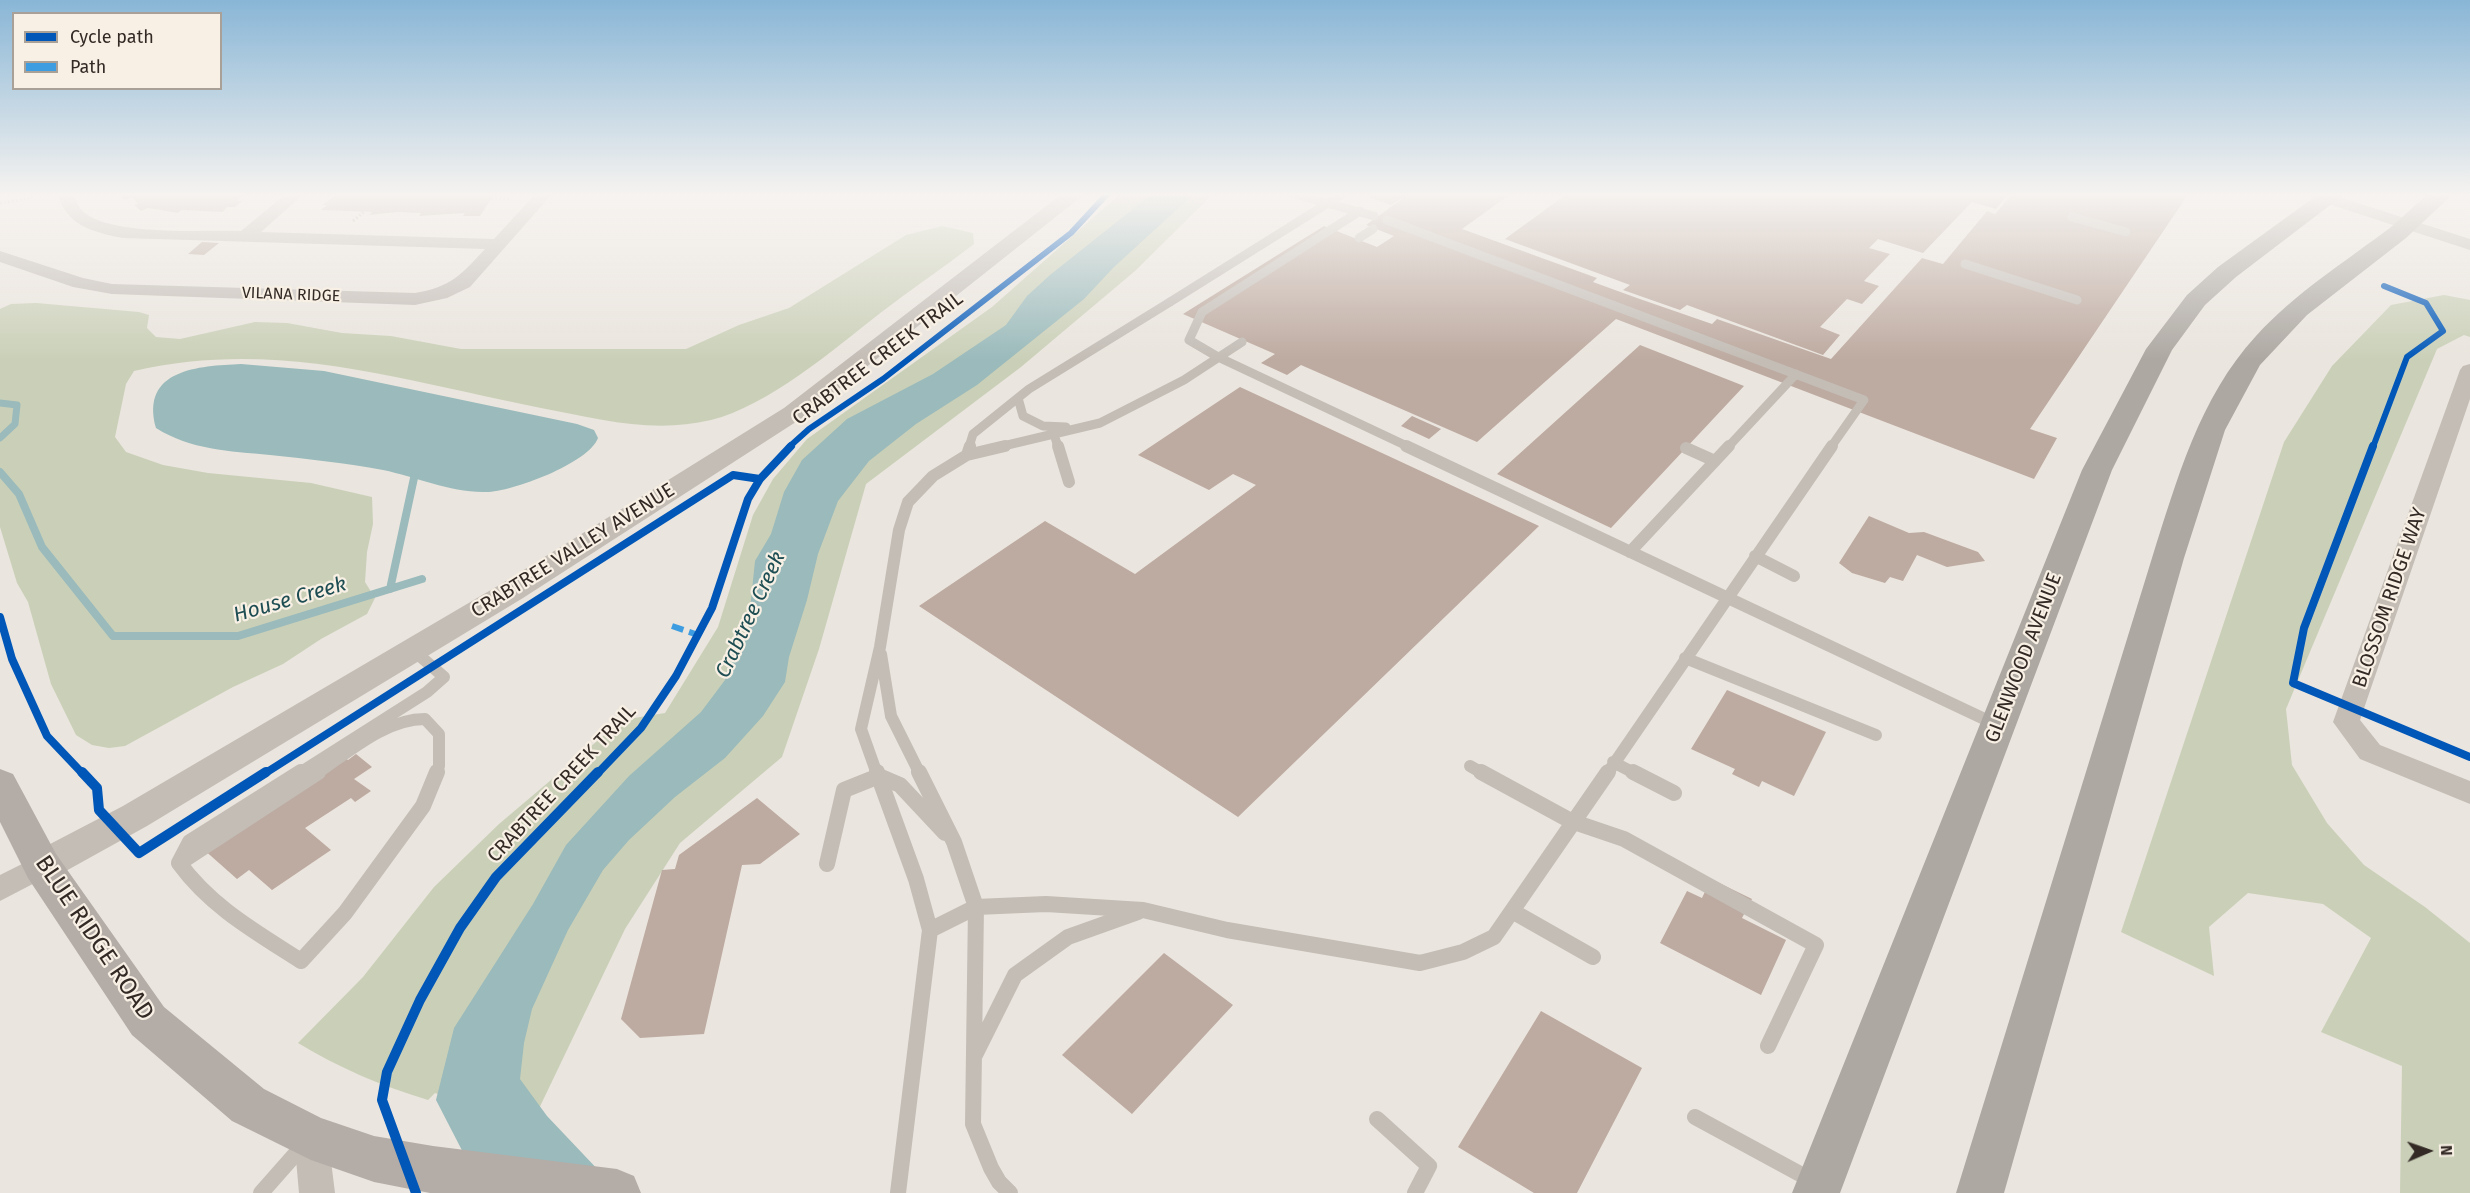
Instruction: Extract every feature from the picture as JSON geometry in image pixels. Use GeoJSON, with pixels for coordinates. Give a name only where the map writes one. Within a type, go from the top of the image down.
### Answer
{"type":"FeatureCollection","features":[{"type":"Feature","properties":{"kind":"highway","name":"GLENWOOD AVENUE"},"geometry":{"type":"LineString","coordinates":[[1817,1189],[2097,470],[2159,349],[2196,300],[2256,249]]}},
{"type":"Feature","properties":{"kind":"highway"},"geometry":{"type":"LineString","coordinates":[[1980,1193],[2199,459],[2223,406],[2248,362],[2274,331],[2299,307],[2375,249]]}},
{"type":"Feature","properties":{"kind":"main road","name":"BLUE RIDGE ROAD"},"geometry":{"type":"LineString","coordinates":[[0,784],[42,866],[148,1022],[248,1105],[311,1137],[374,1159],[433,1170],[617,1193]]}},
{"type":"Feature","properties":{"kind":"street","name":"VILANA RIDGE"},"geometry":{"type":"LineString","coordinates":[[0,256],[79,283],[112,289],[415,299],[441,294],[458,286],[494,249]]}},
{"type":"Feature","properties":{"kind":"street","name":"CRABTREE VALLEY AVENUE"},"geometry":{"type":"LineString","coordinates":[[42,866],[115,828],[512,591],[793,412],[1004,249]]}},
{"type":"Feature","properties":{"kind":"street","name":"BLOSSOM RIDGE WAY"},"geometry":{"type":"LineString","coordinates":[[2470,370],[2346,722],[2370,752],[2470,793]]}},
{"type":"Feature","properties":{"kind":"street"},"geometry":{"type":"LineString","coordinates":[[0,889],[42,866]]}},
{"type":"Feature","properties":{"kind":"street"},"geometry":{"type":"LineString","coordinates":[[311,1137],[316,1193]]}},
{"type":"Feature","properties":{"kind":"lane"},"geometry":{"type":"LineString","coordinates":[[967,455],[973,434],[1018,398],[1255,249]]}},
{"type":"Feature","properties":{"kind":"lane"},"geometry":{"type":"LineString","coordinates":[[1301,249],[1202,312],[1189,340],[1218,357],[1998,726]]}},
{"type":"Feature","properties":{"kind":"lane"},"geometry":{"type":"LineString","coordinates":[[930,930],[976,907],[1046,904],[1143,910],[1227,930],[1420,963],[1463,952],[1494,938],[1571,821],[1864,399],[1462,249]]}},
{"type":"Feature","properties":{"kind":"lane"},"geometry":{"type":"LineString","coordinates":[[1965,264],[2077,300]]}},
{"type":"Feature","properties":{"kind":"lane"},"geometry":{"type":"LineString","coordinates":[[898,1193],[930,930],[916,879],[861,729],[880,647],[898,530],[908,502],[933,476],[967,455],[1100,423],[1141,404],[1242,342]]}},
{"type":"Feature","properties":{"kind":"lane"},"geometry":{"type":"LineString","coordinates":[[1630,552],[1796,374]]}},
{"type":"Feature","properties":{"kind":"lane"},"geometry":{"type":"LineString","coordinates":[[1018,398],[1023,416],[1043,426],[1083,427]]}},
{"type":"Feature","properties":{"kind":"lane"},"geometry":{"type":"LineString","coordinates":[[1054,434],[1070,482]]}},
{"type":"Feature","properties":{"kind":"lane"},"geometry":{"type":"LineString","coordinates":[[1686,448],[1715,461]]}},
{"type":"Feature","properties":{"kind":"lane"},"geometry":{"type":"LineString","coordinates":[[1755,556],[1794,576]]}},
{"type":"Feature","properties":{"kind":"lane"},"geometry":{"type":"LineString","coordinates":[[880,647],[891,716],[954,842],[976,907],[973,986],[974,1124],[991,1168],[999,1182],[1010,1193]]}},
{"type":"Feature","properties":{"kind":"lane"},"geometry":{"type":"LineString","coordinates":[[179,863],[190,842],[427,692],[444,677],[413,650]]}},
{"type":"Feature","properties":{"kind":"lane"},"geometry":{"type":"LineString","coordinates":[[1685,658],[1876,735]]}},
{"type":"Feature","properties":{"kind":"lane"},"geometry":{"type":"LineString","coordinates":[[409,719],[425,719],[439,734],[439,766],[423,806],[345,913],[300,961],[228,913],[192,883],[179,863],[386,728],[409,719]]}},
{"type":"Feature","properties":{"kind":"lane"},"geometry":{"type":"LineString","coordinates":[[1614,762],[1674,793]]}},
{"type":"Feature","properties":{"kind":"lane"},"geometry":{"type":"LineString","coordinates":[[1470,766],[1571,821],[1624,839],[1816,945],[1768,1047]]}},
{"type":"Feature","properties":{"kind":"lane"},"geometry":{"type":"LineString","coordinates":[[827,864],[844,790],[879,776],[900,785],[954,842]]}},
{"type":"Feature","properties":{"kind":"lane"},"geometry":{"type":"LineString","coordinates":[[974,1058],[1015,975],[1068,937],[1143,910]]}},
{"type":"Feature","properties":{"kind":"lane"},"geometry":{"type":"LineString","coordinates":[[1512,911],[1593,957]]}},
{"type":"Feature","properties":{"kind":"lane"},"geometry":{"type":"LineString","coordinates":[[1695,1117],[1817,1189]]}},
{"type":"Feature","properties":{"kind":"lane"},"geometry":{"type":"LineString","coordinates":[[1377,1119],[1429,1166],[1415,1193]]}},
{"type":"Feature","properties":{"kind":"lane"},"geometry":{"type":"LineString","coordinates":[[261,1193],[311,1137]]}},
{"type":"Feature","properties":{"kind":"green space"},"geometry":{"type":"Polygon","coordinates":[[[884,249],[968,249],[821,360],[777,390],[733,413],[689,424],[647,425],[605,420],[389,376],[289,361],[239,359],[187,362],[134,371],[126,384],[115,437],[126,452],[163,465],[208,473],[311,483],[372,497],[373,524],[367,552],[365,582],[375,598],[367,614],[321,639],[283,664],[233,687],[125,746],[109,748],[92,745],[76,735],[51,684],[28,602],[17,583],[0,527],[0,309],[11,304],[36,303],[139,312],[149,315],[147,328],[156,337],[180,339],[255,322],[287,323],[342,333],[391,336],[461,349],[686,349],[739,325],[789,308],[884,249]]]}},
{"type":"Feature","properties":{"kind":"green space"},"geometry":{"type":"Polygon","coordinates":[[[1058,249],[1158,249],[1135,271],[1021,367],[866,484],[819,649],[782,757],[680,843],[625,929],[534,1119],[484,1110],[435,1093],[428,1100],[411,1095],[345,1068],[298,1043],[363,977],[434,887],[499,824],[622,720],[665,713],[718,627],[753,515],[773,479],[807,439],[992,307],[1058,249]]]}},
{"type":"Feature","properties":{"kind":"green space"},"geometry":{"type":"Polygon","coordinates":[[[2444,295],[2470,300],[2470,337],[2464,335],[2437,349],[2286,709],[2292,765],[2327,823],[2364,865],[2425,907],[2470,943],[2470,1193],[2400,1193],[2402,1066],[2321,1032],[2371,938],[2323,904],[2248,893],[2209,927],[2214,976],[2121,932],[2284,442],[2332,366],[2391,305],[2444,295]]]}},
{"type":"Feature","properties":{"kind":"water","name":"Crabtree Creek"},"geometry":{"type":"Polygon","coordinates":[[[1083,249],[1134,249],[1084,299],[977,385],[916,424],[869,461],[838,501],[818,554],[807,600],[789,657],[785,682],[763,716],[725,758],[675,797],[629,840],[603,870],[568,930],[532,1009],[524,1043],[520,1079],[547,1116],[620,1193],[484,1193],[436,1100],[454,1028],[533,904],[566,845],[629,776],[701,712],[725,680],[730,655],[748,629],[755,561],[771,534],[784,492],[802,460],[847,419],[933,374],[1006,325],[1027,296],[1083,249]]]}},
{"type":"Feature","properties":{"kind":"water"},"geometry":{"type":"Polygon","coordinates":[[[241,364],[324,371],[577,424],[594,430],[598,438],[592,447],[580,457],[530,482],[498,491],[473,492],[355,465],[211,448],[183,441],[156,428],[153,408],[157,393],[165,382],[191,370],[241,364]]]}},
{"type":"Feature","properties":{"kind":"building"},"geometry":{"type":"Polygon","coordinates":[[[194,249],[212,249],[204,255],[188,254],[194,249]]]}},
{"type":"Feature","properties":{"kind":"building"},"geometry":{"type":"Polygon","coordinates":[[[1288,249],[1516,249],[1597,278],[1593,282],[1637,298],[1712,324],[1717,319],[1831,359],[1922,258],[1943,264],[1956,249],[2151,249],[2030,429],[2057,438],[2034,479],[1616,319],[1477,442],[1301,365],[1287,375],[1261,363],[1275,354],[1183,314],[1288,249]]]}},
{"type":"Feature","properties":{"kind":"building"},"geometry":{"type":"Polygon","coordinates":[[[1531,249],[1871,249],[1890,254],[1864,281],[1879,286],[1862,304],[1847,299],[1820,327],[1840,335],[1823,355],[1687,305],[1680,310],[1623,290],[1630,285],[1531,249]]]}},
{"type":"Feature","properties":{"kind":"building"},"geometry":{"type":"Polygon","coordinates":[[[1909,249],[1927,249],[1923,253],[1909,249]]]}},
{"type":"Feature","properties":{"kind":"building"},"geometry":{"type":"Polygon","coordinates":[[[1640,345],[1744,386],[1611,528],[1497,474],[1640,345]]]}},
{"type":"Feature","properties":{"kind":"building"},"geometry":{"type":"Polygon","coordinates":[[[1240,387],[1539,526],[1238,817],[919,606],[1045,521],[1135,574],[1256,485],[1233,474],[1209,490],[1138,455],[1240,387]]]}},
{"type":"Feature","properties":{"kind":"building"},"geometry":{"type":"Polygon","coordinates":[[[1412,416],[1441,429],[1429,439],[1401,426],[1412,416]]]}},
{"type":"Feature","properties":{"kind":"building"},"geometry":{"type":"Polygon","coordinates":[[[1869,516],[1909,533],[1924,532],[1978,552],[1985,561],[1947,567],[1917,555],[1903,581],[1890,577],[1885,583],[1852,573],[1839,563],[1869,516]]]}},
{"type":"Feature","properties":{"kind":"building"},"geometry":{"type":"Polygon","coordinates":[[[1727,690],[1826,732],[1794,796],[1762,781],[1759,787],[1732,774],[1735,769],[1691,749],[1727,690]]]}},
{"type":"Feature","properties":{"kind":"building"},"geometry":{"type":"Polygon","coordinates":[[[356,754],[372,767],[354,779],[371,791],[355,802],[351,798],[305,828],[331,850],[272,890],[249,870],[237,879],[202,848],[344,757],[348,760],[356,754]]]}},
{"type":"Feature","properties":{"kind":"building"},"geometry":{"type":"Polygon","coordinates":[[[757,798],[800,834],[760,864],[742,865],[704,1034],[640,1038],[621,1019],[662,870],[675,869],[679,855],[757,798]]]}},
{"type":"Feature","properties":{"kind":"building"},"geometry":{"type":"Polygon","coordinates":[[[1711,879],[1752,899],[1742,918],[1786,940],[1761,995],[1660,943],[1687,891],[1702,898],[1711,879]]]}},
{"type":"Feature","properties":{"kind":"building"},"geometry":{"type":"Polygon","coordinates":[[[1164,953],[1233,1005],[1132,1114],[1062,1055],[1164,953]]]}},
{"type":"Feature","properties":{"kind":"building"},"geometry":{"type":"Polygon","coordinates":[[[1541,1011],[1642,1068],[1577,1193],[1534,1193],[1458,1147],[1541,1011]]]}},
{"type":"Feature","properties":{"kind":"waterway","name":"House Creek"},"geometry":{"type":"LineString","coordinates":[[0,403],[17,405],[15,424],[0,438]]}},
{"type":"Feature","properties":{"kind":"waterway","name":"House Creek"},"geometry":{"type":"LineString","coordinates":[[0,472],[19,494],[42,547],[113,636],[238,636],[390,589]]}},
{"type":"Feature","properties":{"kind":"waterway"},"geometry":{"type":"LineString","coordinates":[[390,589],[414,478]]}},
{"type":"Feature","properties":{"kind":"waterway","name":"House Creek"},"geometry":{"type":"LineString","coordinates":[[390,589],[422,579]]}},
{"type":"Feature","properties":{"kind":"marked path"},"geometry":{"type":"LineString","coordinates":[[672,626],[698,635]]}},
{"type":"Feature","properties":{"kind":"cycle path","name":"CRABTREE CREEK TRAIL"},"geometry":{"type":"LineString","coordinates":[[416,1193],[382,1100],[387,1072],[420,1000],[460,928],[496,877],[641,728],[676,676],[712,608],[748,499],[760,479],[779,457],[809,429],[883,379],[1051,249]]}},
{"type":"Feature","properties":{"kind":"cycle path"},"geometry":{"type":"LineString","coordinates":[[2384,286],[2426,303],[2443,331],[2407,357],[2304,628],[2293,683],[2470,757]]}},
{"type":"Feature","properties":{"kind":"cycle path"},"geometry":{"type":"LineString","coordinates":[[0,617],[12,659],[47,736],[97,788],[100,799],[99,810],[139,853],[733,475],[760,479]]}}]}
